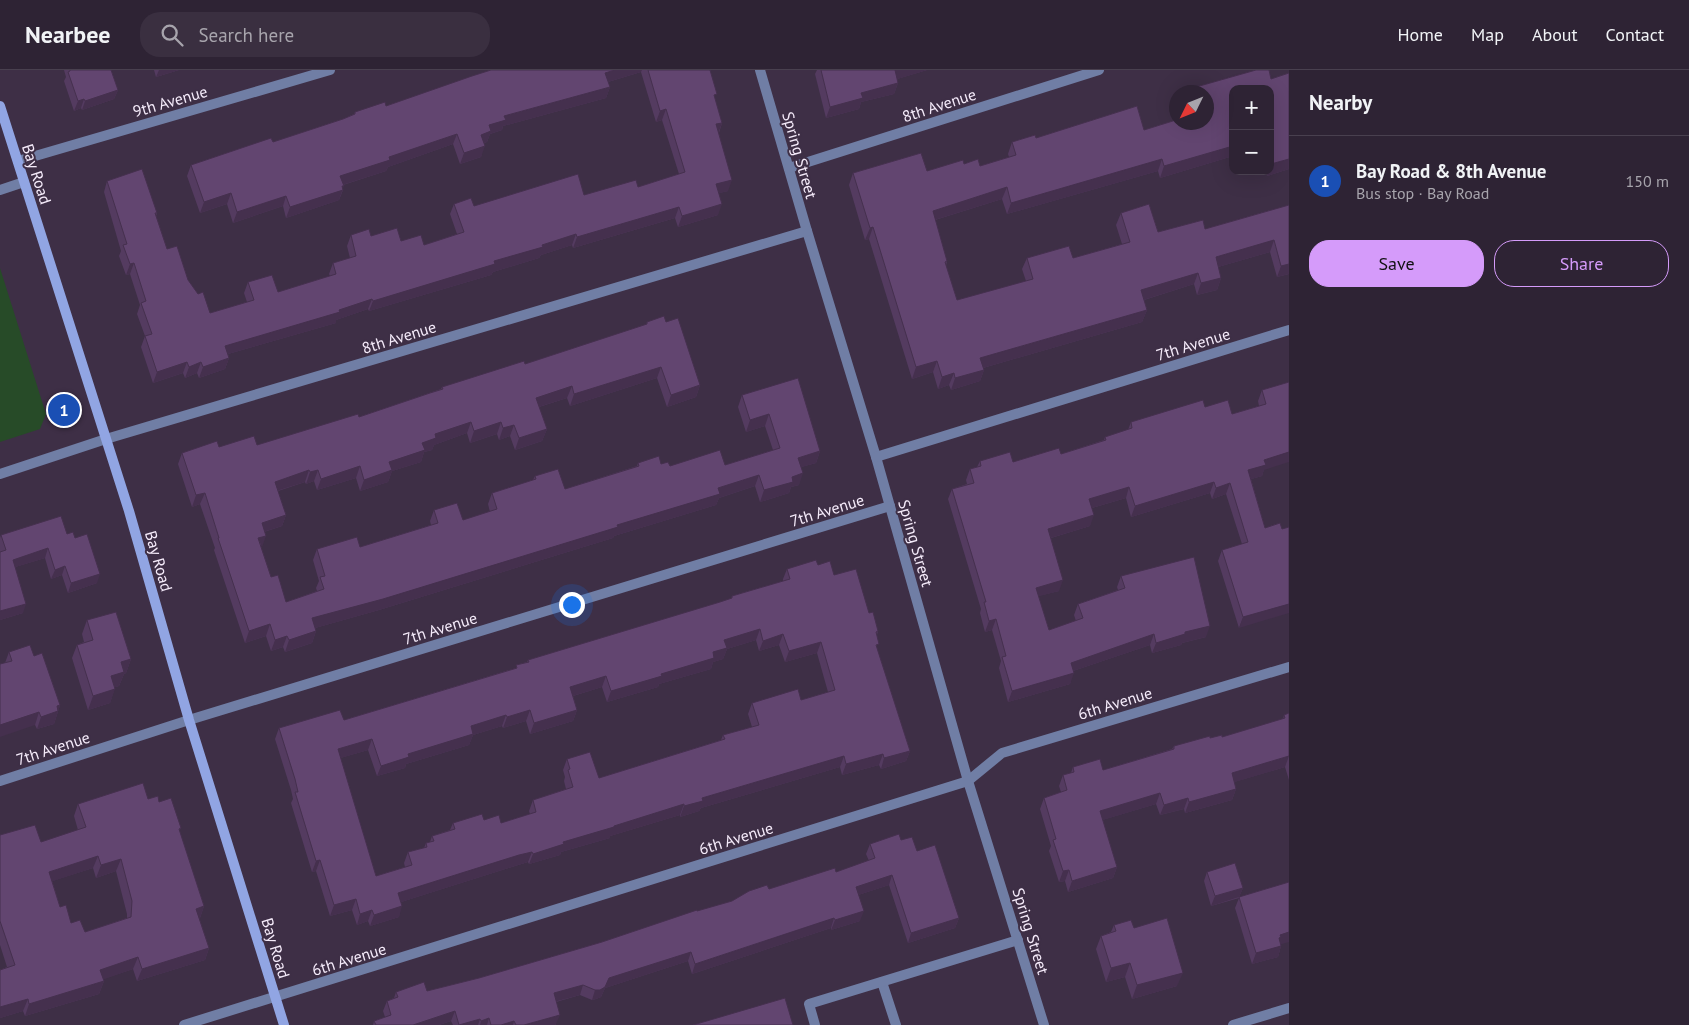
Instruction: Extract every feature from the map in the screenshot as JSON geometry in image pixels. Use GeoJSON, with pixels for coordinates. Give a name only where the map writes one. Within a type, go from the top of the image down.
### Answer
{"type":"FeatureCollection","features":[{"type":"Feature","properties":{"kind":"street","name":"9th Avenue"},"geometry":{"type":"LineString","coordinates":[[18,161],[330,70]]}},
{"type":"Feature","properties":{"kind":"street","name":"Spring Street"},"geometry":{"type":"LineString","coordinates":[[760,70],[876,457],[968,780],[1044,1025]]}},
{"type":"Feature","properties":{"kind":"street","name":"8th Avenue"},"geometry":{"type":"LineString","coordinates":[[789,168],[1099,70]]}},
{"type":"Feature","properties":{"kind":"street","name":"Bay Road"},"geometry":{"type":"LineString","coordinates":[[0,106],[129,511],[189,720],[284,1025]]}},
{"type":"Feature","properties":{"kind":"street"},"geometry":{"type":"LineString","coordinates":[[0,190],[24,182]]}},
{"type":"Feature","properties":{"kind":"street","name":"8th Avenue"},"geometry":{"type":"LineString","coordinates":[[0,474],[106,439],[807,231]]}},
{"type":"Feature","properties":{"kind":"street","name":"7th Avenue"},"geometry":{"type":"LineString","coordinates":[[876,457],[1289,330]]}},
{"type":"Feature","properties":{"kind":"street","name":"7th Avenue"},"geometry":{"type":"LineString","coordinates":[[0,781],[189,720],[890,506]]}},
{"type":"Feature","properties":{"kind":"street","name":"6th Avenue"},"geometry":{"type":"LineString","coordinates":[[184,1025],[968,780],[1002,753],[1289,667]]}},
{"type":"Feature","properties":{"kind":"street"},"geometry":{"type":"LineString","coordinates":[[815,1025],[809,1004],[1018,940]]}},
{"type":"Feature","properties":{"kind":"street"},"geometry":{"type":"LineString","coordinates":[[882,982],[896,1025]]}},
{"type":"Feature","properties":{"kind":"street"},"geometry":{"type":"LineString","coordinates":[[1233,1025],[1289,1008]]}},
{"type":"Feature","properties":{"kind":"green space"},"geometry":{"type":"Polygon","coordinates":[[[0,268],[46,414],[40,429],[0,442],[0,268]]]}},
{"type":"Feature","properties":{"kind":"building"},"geometry":{"type":"Polygon","coordinates":[[[70,70],[111,70],[118,90],[85,101],[84,99],[78,101],[68,72],[70,70]]]}},
{"type":"Feature","properties":{"kind":"building"},"geometry":{"type":"Polygon","coordinates":[[[491,70],[615,70],[605,73],[610,87],[504,116],[506,120],[489,125],[491,131],[481,135],[485,146],[464,153],[457,134],[389,157],[390,160],[340,176],[344,186],[342,186],[343,190],[290,207],[286,196],[237,212],[231,193],[204,202],[191,165],[271,138],[273,142],[343,119],[355,114],[355,112],[385,102],[386,106],[491,70]]]}},
{"type":"Feature","properties":{"kind":"building"},"geometry":{"type":"Polygon","coordinates":[[[648,70],[710,70],[717,94],[714,95],[722,123],[716,124],[732,180],[716,184],[722,204],[682,216],[679,207],[577,237],[576,234],[542,245],[543,247],[494,261],[495,264],[373,301],[372,299],[339,310],[340,312],[225,346],[229,358],[203,367],[201,362],[189,367],[187,362],[157,372],[145,336],[152,334],[141,303],[146,301],[134,263],[130,264],[123,245],[127,244],[107,181],[142,169],[167,249],[177,246],[188,280],[198,294],[203,292],[210,313],[254,300],[248,282],[272,275],[278,292],[336,274],[333,263],[356,256],[351,235],[369,229],[371,236],[397,228],[401,241],[421,235],[424,245],[464,232],[454,204],[471,198],[474,206],[578,174],[584,195],[636,180],[638,187],[685,172],[666,109],[660,111],[648,70]]]}},
{"type":"Feature","properties":{"kind":"building"},"geometry":{"type":"Polygon","coordinates":[[[821,70],[895,70],[898,83],[861,93],[863,98],[830,107],[821,70]]]}},
{"type":"Feature","properties":{"kind":"building"},"geometry":{"type":"Polygon","coordinates":[[[1256,70],[1269,70],[1271,79],[1289,73],[1289,159],[1274,163],[1274,85],[1229,85],[1229,147],[1164,166],[1162,159],[1011,203],[1007,187],[933,211],[947,261],[945,262],[957,300],[1033,279],[1027,258],[1069,246],[1073,258],[1130,242],[1121,213],[1149,204],[1158,232],[1203,220],[1205,229],[1289,205],[1289,264],[1281,266],[1274,240],[1216,257],[1221,278],[1201,283],[1198,273],[1141,290],[1147,310],[980,358],[984,370],[955,378],[954,373],[942,377],[937,361],[916,367],[873,227],[870,228],[853,173],[921,153],[927,171],[963,160],[964,164],[978,159],[980,166],[1016,155],[1012,142],[1035,135],[1036,138],[1137,106],[1144,130],[1169,122],[1169,130],[1214,130],[1214,85],[1203,85],[1256,70]]]}},
{"type":"Feature","properties":{"kind":"building"},"geometry":{"type":"Polygon","coordinates":[[[664,316],[666,322],[678,318],[700,385],[671,395],[661,367],[574,394],[572,386],[536,398],[547,429],[519,438],[514,425],[503,428],[501,422],[474,431],[471,422],[435,434],[436,438],[422,443],[425,450],[389,462],[392,470],[364,480],[360,466],[321,479],[318,470],[310,472],[309,470],[275,482],[286,515],[262,523],[266,536],[258,538],[271,577],[278,575],[286,602],[324,589],[320,577],[325,576],[317,549],[357,537],[360,547],[438,523],[434,510],[457,503],[463,520],[497,509],[492,493],[536,479],[535,476],[558,469],[565,489],[639,466],[638,463],[659,456],[661,464],[668,462],[670,466],[720,450],[725,465],[780,448],[769,414],[750,420],[742,395],[798,378],[820,451],[798,458],[803,473],[792,477],[793,482],[764,490],[759,475],[718,488],[720,494],[617,525],[618,527],[383,599],[312,618],[316,631],[289,640],[287,636],[275,640],[270,624],[249,631],[205,493],[196,495],[182,453],[217,441],[219,447],[254,436],[257,445],[358,414],[359,417],[443,389],[442,387],[524,361],[525,364],[647,324],[647,322],[664,316]]]}},
{"type":"Feature","properties":{"kind":"building"},"geometry":{"type":"Polygon","coordinates":[[[1289,382],[1289,452],[1264,460],[1266,465],[1248,470],[1265,528],[1280,523],[1282,529],[1289,527],[1289,604],[1243,617],[1222,550],[1248,542],[1230,483],[1216,488],[1214,482],[1135,506],[1129,487],[1089,499],[1094,515],[1048,529],[1063,580],[1036,588],[1049,630],[1083,618],[1078,604],[1125,588],[1121,576],[1194,557],[1210,626],[1185,632],[1185,634],[1156,643],[1154,634],[1071,663],[1074,673],[1012,691],[1002,657],[1006,656],[996,619],[989,621],[984,602],[986,602],[952,489],[974,483],[970,469],[981,466],[980,461],[1010,452],[1013,462],[1059,448],[1061,454],[1106,440],[1105,437],[1132,428],[1131,422],[1203,400],[1205,407],[1228,400],[1232,414],[1266,404],[1262,390],[1289,382]]]}},
{"type":"Feature","properties":{"kind":"building"},"geometry":{"type":"Polygon","coordinates":[[[61,516],[67,534],[73,532],[75,538],[87,534],[100,574],[71,583],[65,566],[55,570],[48,548],[13,560],[26,604],[0,611],[0,552],[6,550],[1,535],[61,516]]]}},
{"type":"Feature","properties":{"kind":"building"},"geometry":{"type":"Polygon","coordinates":[[[816,560],[818,565],[830,561],[834,575],[856,569],[869,613],[873,612],[878,631],[876,632],[879,644],[876,645],[910,751],[884,758],[883,754],[846,764],[844,756],[702,798],[703,801],[684,806],[684,804],[563,842],[564,844],[533,854],[532,852],[519,855],[398,893],[402,906],[374,915],[372,910],[360,914],[356,899],[334,905],[320,860],[316,861],[295,792],[298,792],[295,779],[279,728],[340,710],[344,720],[517,668],[516,665],[529,662],[528,660],[790,579],[787,569],[816,560]],[[760,629],[724,640],[727,648],[713,652],[714,658],[611,691],[606,676],[570,687],[577,710],[534,723],[530,710],[507,717],[506,715],[471,726],[473,734],[408,754],[409,757],[381,766],[372,739],[338,749],[376,876],[412,865],[408,852],[427,847],[426,843],[434,841],[432,836],[455,829],[453,823],[482,814],[484,820],[499,815],[501,823],[536,812],[533,800],[573,787],[567,759],[590,752],[599,778],[725,739],[723,735],[759,725],[752,703],[798,689],[801,700],[835,690],[821,642],[789,651],[783,634],[763,641],[760,629]]]}},
{"type":"Feature","properties":{"kind":"building"},"geometry":{"type":"Polygon","coordinates":[[[116,612],[131,659],[121,662],[124,672],[111,676],[115,689],[93,696],[77,645],[93,640],[87,620],[116,612]]]}},
{"type":"Feature","properties":{"kind":"building"},"geometry":{"type":"Polygon","coordinates":[[[30,645],[34,656],[42,653],[60,705],[57,706],[58,711],[41,717],[39,712],[0,725],[0,664],[12,661],[9,652],[30,645]]]}},
{"type":"Feature","properties":{"kind":"building"},"geometry":{"type":"Polygon","coordinates":[[[1289,713],[1289,756],[1232,773],[1236,789],[1189,802],[1188,798],[1164,805],[1160,793],[1100,811],[1117,867],[1072,881],[1069,870],[1063,871],[1053,840],[1056,839],[1044,798],[1067,790],[1063,775],[1074,772],[1073,767],[1100,759],[1103,770],[1174,749],[1174,746],[1210,736],[1210,738],[1222,735],[1222,737],[1285,718],[1284,715],[1289,713]]]}},
{"type":"Feature","properties":{"kind":"building"},"geometry":{"type":"Polygon","coordinates":[[[143,783],[148,799],[158,796],[159,802],[171,798],[204,906],[196,909],[209,948],[142,969],[138,957],[100,970],[104,981],[29,1004],[28,999],[0,1007],[0,970],[15,965],[0,921],[0,835],[35,825],[41,842],[86,827],[78,804],[143,783]],[[98,856],[49,872],[60,907],[66,905],[71,923],[80,920],[85,932],[131,917],[132,901],[121,859],[101,865],[98,856]]]}},
{"type":"Feature","properties":{"kind":"building"},"geometry":{"type":"Polygon","coordinates":[[[899,834],[901,840],[912,837],[917,851],[935,845],[959,918],[911,933],[892,875],[856,887],[864,911],[835,920],[834,918],[695,964],[691,952],[609,978],[605,987],[600,990],[583,985],[554,993],[560,1015],[524,1025],[516,1025],[514,1021],[501,1025],[491,1025],[489,1018],[459,1025],[455,1011],[413,1025],[376,1025],[374,1021],[391,1015],[387,1001],[398,997],[396,992],[424,982],[427,991],[479,978],[602,942],[697,910],[732,901],[749,891],[767,885],[769,889],[835,868],[836,872],[875,858],[870,844],[899,834]]]}},
{"type":"Feature","properties":{"kind":"building"},"geometry":{"type":"Polygon","coordinates":[[[1235,863],[1243,888],[1215,896],[1207,872],[1235,863]]]}},
{"type":"Feature","properties":{"kind":"building"},"geometry":{"type":"Polygon","coordinates":[[[1289,882],[1289,932],[1280,935],[1281,946],[1256,953],[1239,897],[1289,882]]]}},
{"type":"Feature","properties":{"kind":"building"},"geometry":{"type":"Polygon","coordinates":[[[1167,918],[1183,973],[1137,985],[1130,963],[1111,968],[1101,936],[1116,931],[1114,925],[1131,920],[1134,928],[1167,918]]]}},
{"type":"Feature","properties":{"kind":"building"},"geometry":{"type":"Polygon","coordinates":[[[785,998],[793,1025],[693,1025],[785,998]]]}},
{"type":"Feature","properties":{"kind":"place","name":"Bay Road & 8th Avenue"},"geometry":{"type":"Point","coordinates":[64,410]}}]}
